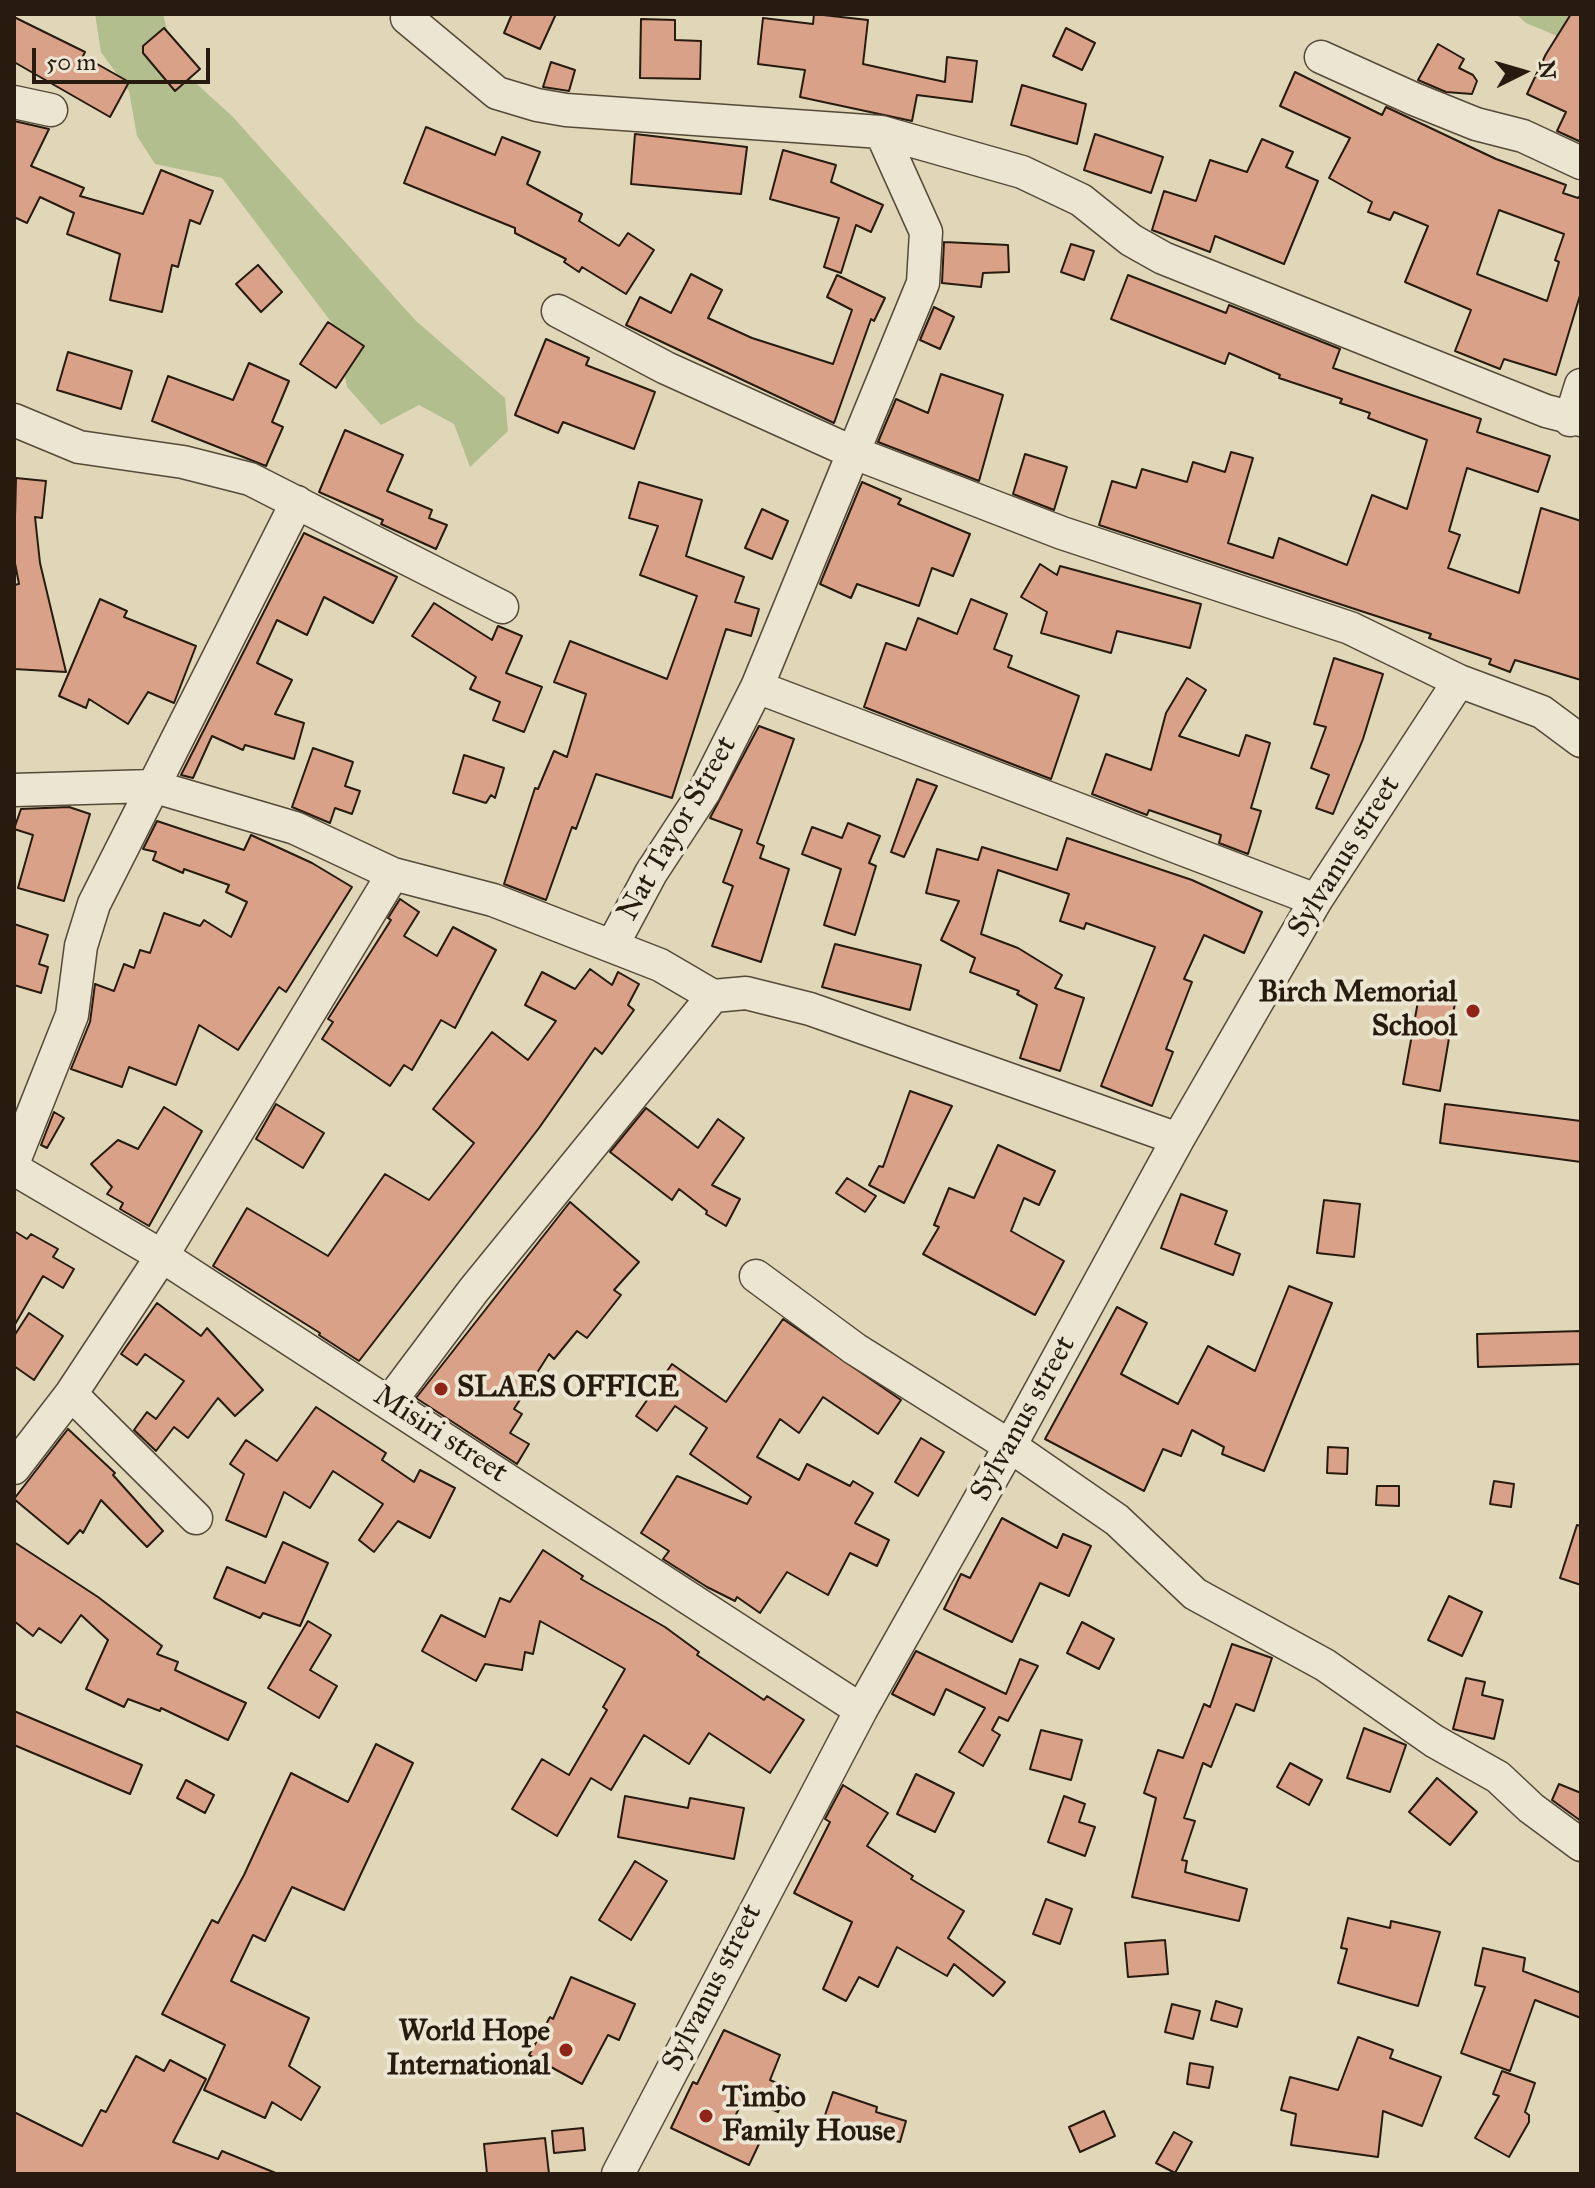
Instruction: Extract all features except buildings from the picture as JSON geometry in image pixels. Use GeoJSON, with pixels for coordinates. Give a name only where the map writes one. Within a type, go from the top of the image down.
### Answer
{"type":"FeatureCollection","features":[{"type":"Feature","properties":{"kind":"street"},"geometry":{"type":"LineString","coordinates":[[407,18],[497,93],[566,110],[881,132],[1022,172],[1055,185],[1081,200],[1131,240],[1163,258],[1575,420],[1581,385]]}},
{"type":"Feature","properties":{"kind":"street"},"geometry":{"type":"LineString","coordinates":[[1321,57],[1426,104],[1476,124],[1523,136],[1581,163]]}},
{"type":"Feature","properties":{"kind":"street"},"geometry":{"type":"LineString","coordinates":[[14,102],[51,110]]}},
{"type":"Feature","properties":{"kind":"street","name":"Nat Tayor Street"},"geometry":{"type":"LineString","coordinates":[[713,996],[660,965],[612,946],[651,873],[704,792],[757,687],[923,283],[926,232],[881,132]]}},
{"type":"Feature","properties":{"kind":"street"},"geometry":{"type":"LineString","coordinates":[[558,311],[666,368],[852,452],[1062,533],[1350,628],[1459,681],[1542,712],[1581,741]]}},
{"type":"Feature","properties":{"kind":"street"},"geometry":{"type":"LineString","coordinates":[[14,420],[79,447],[183,462],[250,479],[502,607]]}},
{"type":"Feature","properties":{"kind":"street"},"geometry":{"type":"LineString","coordinates":[[14,1161],[72,1015],[81,946],[94,904],[297,502]]}},
{"type":"Feature","properties":{"kind":"street","name":"Sylvanus street"},"geometry":{"type":"LineString","coordinates":[[618,2174],[861,1710],[1178,1139],[1316,900],[1459,681]]}},
{"type":"Feature","properties":{"kind":"street"},"geometry":{"type":"LineString","coordinates":[[757,687],[1316,900]]}},
{"type":"Feature","properties":{"kind":"street"},"geometry":{"type":"LineString","coordinates":[[14,790],[152,786],[295,828],[393,874],[493,900],[612,946]]}},
{"type":"Feature","properties":{"kind":"street"},"geometry":{"type":"LineString","coordinates":[[14,1468],[71,1394],[162,1256],[393,874]]}},
{"type":"Feature","properties":{"kind":"street"},"geometry":{"type":"LineString","coordinates":[[389,1403],[473,1291],[713,996],[746,993],[810,1009],[1178,1139]]}},
{"type":"Feature","properties":{"kind":"street","name":"Misiri street"},"geometry":{"type":"LineString","coordinates":[[14,1169],[162,1256],[861,1710]]}},
{"type":"Feature","properties":{"kind":"street"},"geometry":{"type":"LineString","coordinates":[[756,1276],[855,1349],[1010,1446],[1117,1520],[1195,1594],[1325,1665],[1434,1741],[1498,1777],[1531,1808],[1581,1845]]}},
{"type":"Feature","properties":{"kind":"street"},"geometry":{"type":"LineString","coordinates":[[71,1394],[196,1518]]}},
{"type":"Feature","properties":{"kind":"green space"},"geometry":{"type":"Polygon","coordinates":[[[95,14],[163,14],[177,66],[232,116],[416,321],[505,398],[508,431],[470,467],[454,424],[419,405],[381,425],[347,387],[335,327],[222,178],[155,164],[137,136],[129,91],[101,52],[95,14]]]}},
{"type":"Feature","properties":{"kind":"green space"},"geometry":{"type":"Polygon","coordinates":[[[1516,14],[1581,14],[1581,46],[1526,23],[1516,14]]]}},
{"type":"Feature","properties":{"kind":"place","name":"Birch Memorial School"},"geometry":{"type":"Point","coordinates":[1473,1011]}},
{"type":"Feature","properties":{"kind":"place","name":"SLAES OFFICE"},"geometry":{"type":"Point","coordinates":[441,1389]}},
{"type":"Feature","properties":{"kind":"place","name":"World Hope International"},"geometry":{"type":"Point","coordinates":[566,2050]}},
{"type":"Feature","properties":{"kind":"place","name":"Timbo Family House"},"geometry":{"type":"Point","coordinates":[706,2116]}}]}
